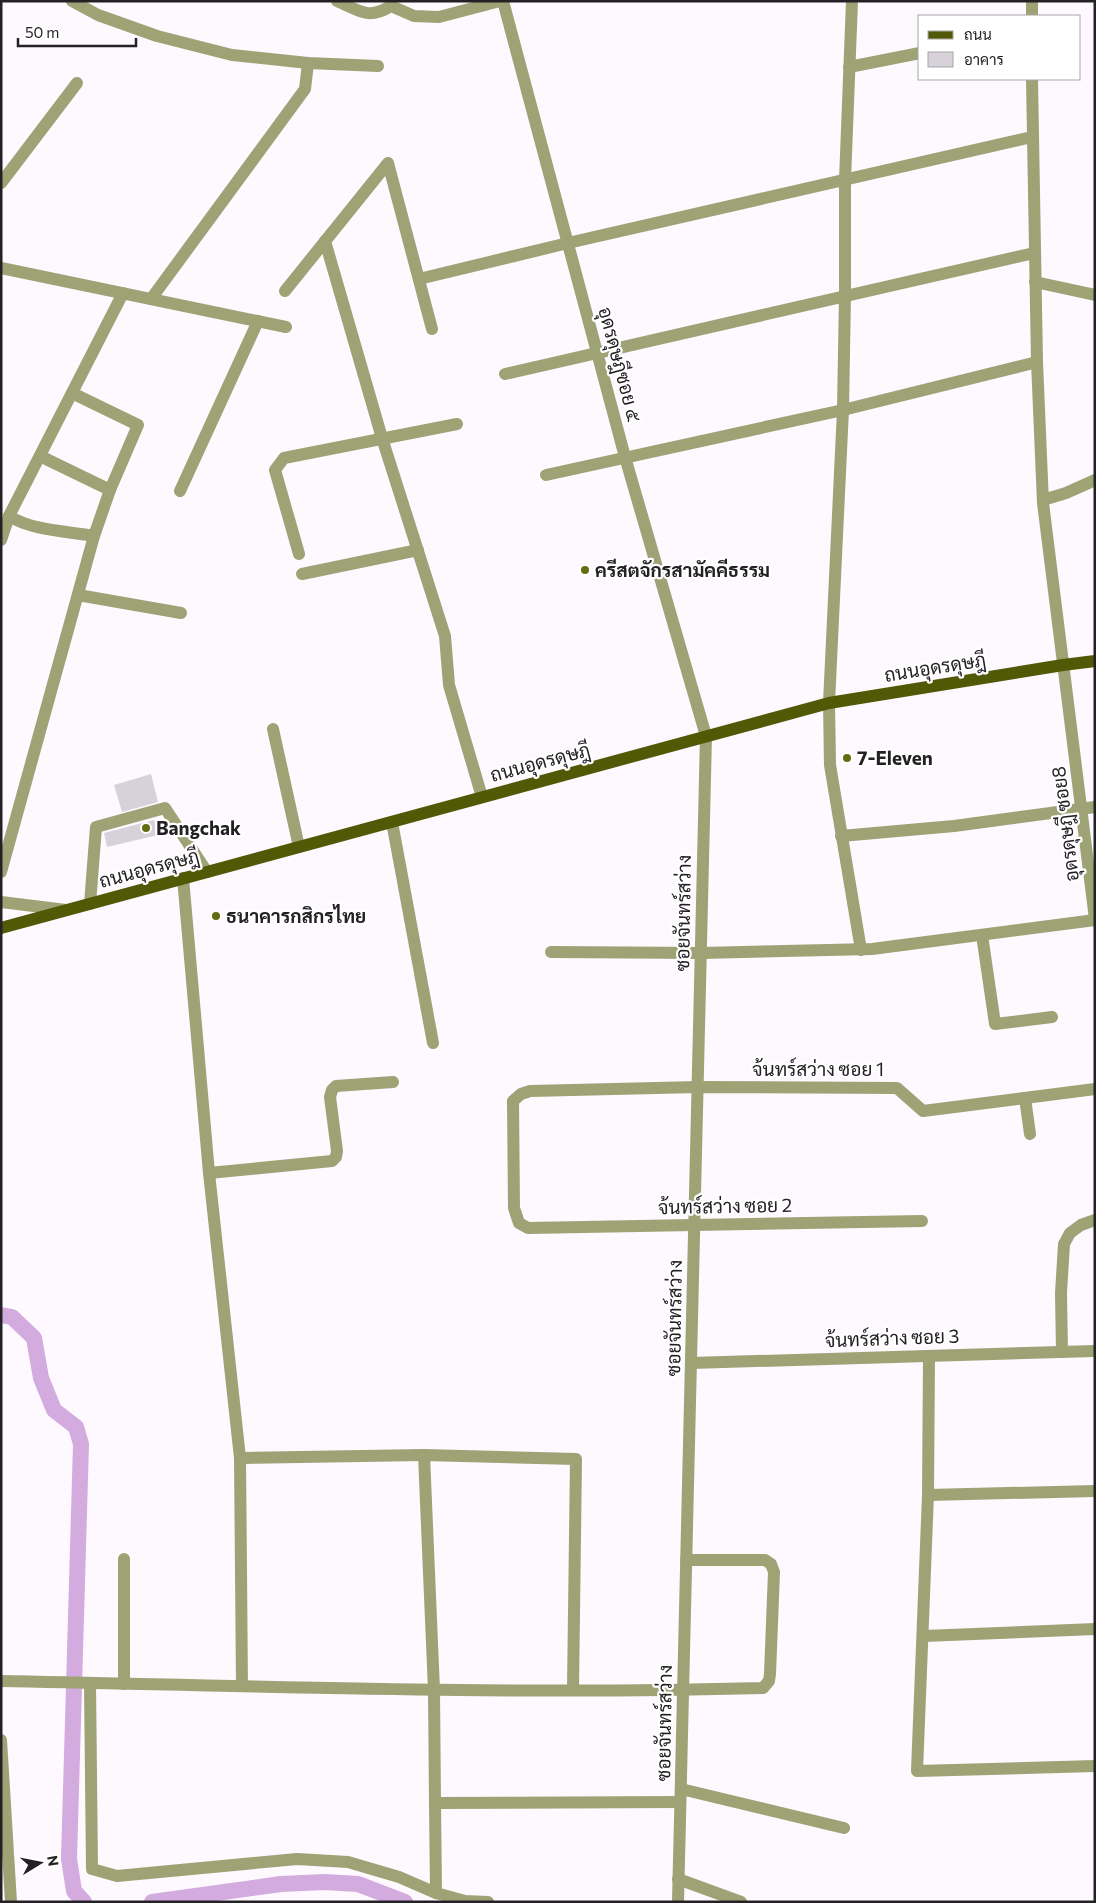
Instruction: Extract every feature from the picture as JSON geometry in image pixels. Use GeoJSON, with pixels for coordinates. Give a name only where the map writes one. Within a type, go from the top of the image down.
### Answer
{"type":"FeatureCollection","features":[{"type":"Feature","properties":{"kind":"main road","name":"ถนนอุดรดุษฎี"},"geometry":{"type":"LineString","coordinates":[[1,928],[829,703],[1095,661]]}},
{"type":"Feature","properties":{"kind":"street"},"geometry":{"type":"LineString","coordinates":[[72,1],[98,15],[157,36],[232,54],[308,62],[378,66]]}},
{"type":"Feature","properties":{"kind":"street"},"geometry":{"type":"LineString","coordinates":[[337,1],[365,13],[378,14],[392,4],[414,16],[439,17],[501,1]]}},
{"type":"Feature","properties":{"kind":"street","name":"อุดรดุษฎีซอย ๕"},"geometry":{"type":"LineString","coordinates":[[501,1],[626,457],[706,736]]}},
{"type":"Feature","properties":{"kind":"street"},"geometry":{"type":"LineString","coordinates":[[852,1],[845,180],[843,410],[829,703],[830,765],[860,950]]}},
{"type":"Feature","properties":{"kind":"street"},"geometry":{"type":"LineString","coordinates":[[1032,1],[1032,15]]}},
{"type":"Feature","properties":{"kind":"street"},"geometry":{"type":"LineString","coordinates":[[849,67],[918,53]]}},
{"type":"Feature","properties":{"kind":"street"},"geometry":{"type":"LineString","coordinates":[[151,299],[305,89],[308,62]]}},
{"type":"Feature","properties":{"kind":"street","name":"อุดรดุษฎี ซอย8"},"geometry":{"type":"LineString","coordinates":[[1032,80],[1034,253],[1043,500],[1063,665],[1089,808],[1095,919]]}},
{"type":"Feature","properties":{"kind":"street"},"geometry":{"type":"LineString","coordinates":[[1,183],[77,83]]}},
{"type":"Feature","properties":{"kind":"street"},"geometry":{"type":"LineString","coordinates":[[419,279],[1032,137]]}},
{"type":"Feature","properties":{"kind":"street"},"geometry":{"type":"LineString","coordinates":[[285,291],[388,163],[432,329]]}},
{"type":"Feature","properties":{"kind":"street"},"geometry":{"type":"LineString","coordinates":[[325,241],[382,438],[445,636],[449,685],[482,797]]}},
{"type":"Feature","properties":{"kind":"street"},"geometry":{"type":"LineString","coordinates":[[505,374],[1034,253]]}},
{"type":"Feature","properties":{"kind":"street"},"geometry":{"type":"LineString","coordinates":[[1,268],[286,327]]}},
{"type":"Feature","properties":{"kind":"street"},"geometry":{"type":"LineString","coordinates":[[1035,282],[1095,295]]}},
{"type":"Feature","properties":{"kind":"street"},"geometry":{"type":"LineString","coordinates":[[1,540],[9,516],[123,293]]}},
{"type":"Feature","properties":{"kind":"street"},"geometry":{"type":"LineString","coordinates":[[180,491],[258,321]]}},
{"type":"Feature","properties":{"kind":"street"},"geometry":{"type":"LineString","coordinates":[[546,474],[843,410],[1037,362]]}},
{"type":"Feature","properties":{"kind":"street"},"geometry":{"type":"LineString","coordinates":[[1,872],[94,536],[110,490],[138,425],[72,393]]}},
{"type":"Feature","properties":{"kind":"street"},"geometry":{"type":"LineString","coordinates":[[299,554],[276,470],[284,458],[457,424]]}},
{"type":"Feature","properties":{"kind":"street"},"geometry":{"type":"LineString","coordinates":[[40,456],[110,490]]}},
{"type":"Feature","properties":{"kind":"street"},"geometry":{"type":"LineString","coordinates":[[1043,500],[1066,493],[1095,480]]}},
{"type":"Feature","properties":{"kind":"street"},"geometry":{"type":"LineString","coordinates":[[9,516],[19,523],[94,536]]}},
{"type":"Feature","properties":{"kind":"street"},"geometry":{"type":"LineString","coordinates":[[302,574],[418,550]]}},
{"type":"Feature","properties":{"kind":"street"},"geometry":{"type":"LineString","coordinates":[[78,595],[181,612]]}},
{"type":"Feature","properties":{"kind":"street"},"geometry":{"type":"LineString","coordinates":[[272,729],[299,847]]}},
{"type":"Feature","properties":{"kind":"street","name":"ซอยจันทร์สว่าง"},"geometry":{"type":"LineString","coordinates":[[678,1902],[706,736]]}},
{"type":"Feature","properties":{"kind":"street"},"geometry":{"type":"LineString","coordinates":[[90,904],[96,827],[165,808],[206,872]]}},
{"type":"Feature","properties":{"kind":"street"},"geometry":{"type":"LineString","coordinates":[[841,836],[954,826],[1089,808]]}},
{"type":"Feature","properties":{"kind":"street"},"geometry":{"type":"LineString","coordinates":[[392,822],[433,1043]]}},
{"type":"Feature","properties":{"kind":"street"},"geometry":{"type":"LineString","coordinates":[[183,878],[209,1173],[240,1458],[242,1686]]}},
{"type":"Feature","properties":{"kind":"street"},"geometry":{"type":"LineString","coordinates":[[1,902],[67,910]]}},
{"type":"Feature","properties":{"kind":"street"},"geometry":{"type":"LineString","coordinates":[[551,952],[701,954],[860,950],[1095,919]]}},
{"type":"Feature","properties":{"kind":"street"},"geometry":{"type":"LineString","coordinates":[[982,935],[995,1024],[1052,1017]]}},
{"type":"Feature","properties":{"kind":"street"},"geometry":{"type":"LineString","coordinates":[[209,1173],[332,1161],[337,1154],[330,1097],[332,1090],[336,1086],[392,1082]]}},
{"type":"Feature","properties":{"kind":"street","name":"จ้นทร์สว่าง ซอย 1"},"geometry":{"type":"LineString","coordinates":[[528,1228],[519,1223],[514,1208],[513,1101],[521,1094],[530,1091],[698,1087],[897,1088],[923,1111],[1095,1090]]}},
{"type":"Feature","properties":{"kind":"street"},"geometry":{"type":"LineString","coordinates":[[1025,1098],[1030,1134]]}},
{"type":"Feature","properties":{"kind":"street"},"geometry":{"type":"LineString","coordinates":[[1062,1352],[1061,1293],[1064,1244],[1070,1233],[1081,1225],[1095,1220]]}},
{"type":"Feature","properties":{"kind":"street","name":"จ้นทร์สว่าง ซอย 2"},"geometry":{"type":"LineString","coordinates":[[528,1228],[922,1221]]}},
{"type":"Feature","properties":{"kind":"street","name":"จ้นทร์สว่าง ซอย 3"},"geometry":{"type":"LineString","coordinates":[[691,1363],[1095,1350]]}},
{"type":"Feature","properties":{"kind":"street"},"geometry":{"type":"LineString","coordinates":[[929,1356],[924,1636],[917,1771],[1095,1766]]}},
{"type":"Feature","properties":{"kind":"street"},"geometry":{"type":"LineString","coordinates":[[240,1458],[424,1455],[576,1459],[573,1690]]}},
{"type":"Feature","properties":{"kind":"street"},"geometry":{"type":"LineString","coordinates":[[424,1455],[434,1690],[436,1893]]}},
{"type":"Feature","properties":{"kind":"street"},"geometry":{"type":"LineString","coordinates":[[928,1494],[1095,1491]]}},
{"type":"Feature","properties":{"kind":"street"},"geometry":{"type":"LineString","coordinates":[[124,1559],[124,1684]]}},
{"type":"Feature","properties":{"kind":"street"},"geometry":{"type":"LineString","coordinates":[[1,1681],[434,1690],[683,1690],[763,1688],[769,1681],[774,1572],[771,1564],[765,1560],[686,1560]]}},
{"type":"Feature","properties":{"kind":"street"},"geometry":{"type":"LineString","coordinates":[[924,1636],[1095,1629]]}},
{"type":"Feature","properties":{"kind":"street"},"geometry":{"type":"LineString","coordinates":[[87,1683],[92,1870],[117,1876],[297,1859],[348,1862],[399,1877],[436,1893],[465,1901],[488,1902]]}},
{"type":"Feature","properties":{"kind":"street"},"geometry":{"type":"LineString","coordinates":[[1,1740],[5,1852],[11,1902]]}},
{"type":"Feature","properties":{"kind":"street"},"geometry":{"type":"LineString","coordinates":[[681,1788],[844,1828]]}},
{"type":"Feature","properties":{"kind":"street"},"geometry":{"type":"LineString","coordinates":[[435,1803],[680,1802]]}},
{"type":"Feature","properties":{"kind":"street"},"geometry":{"type":"LineString","coordinates":[[678,1879],[741,1902]]}},
{"type":"Feature","properties":{"kind":"building"},"geometry":{"type":"Polygon","coordinates":[[[151,774],[158,802],[122,812],[114,785],[151,774]]]}},
{"type":"Feature","properties":{"kind":"building"},"geometry":{"type":"Polygon","coordinates":[[[154,820],[158,835],[107,847],[104,833],[154,820]]]}},
{"type":"Feature","properties":{"kind":"waterway"},"geometry":{"type":"LineString","coordinates":[[1,1315],[12,1317],[34,1338],[41,1378],[54,1410],[76,1427],[81,1444],[69,1859],[74,1891],[84,1902]]}},
{"type":"Feature","properties":{"kind":"waterway"},"geometry":{"type":"LineString","coordinates":[[152,1902],[281,1884],[324,1882],[358,1884],[405,1902]]}},
{"type":"Feature","properties":{"kind":"place","name":"ครีสตจักรสามัคคีธรรม"},"geometry":{"type":"Point","coordinates":[585,570]}},
{"type":"Feature","properties":{"kind":"place","name":"7-Eleven"},"geometry":{"type":"Point","coordinates":[847,758]}},
{"type":"Feature","properties":{"kind":"place","name":"Bangchak"},"geometry":{"type":"Point","coordinates":[146,828]}},
{"type":"Feature","properties":{"kind":"place","name":"ธนาคารกสิกรไทย"},"geometry":{"type":"Point","coordinates":[216,916]}}]}
